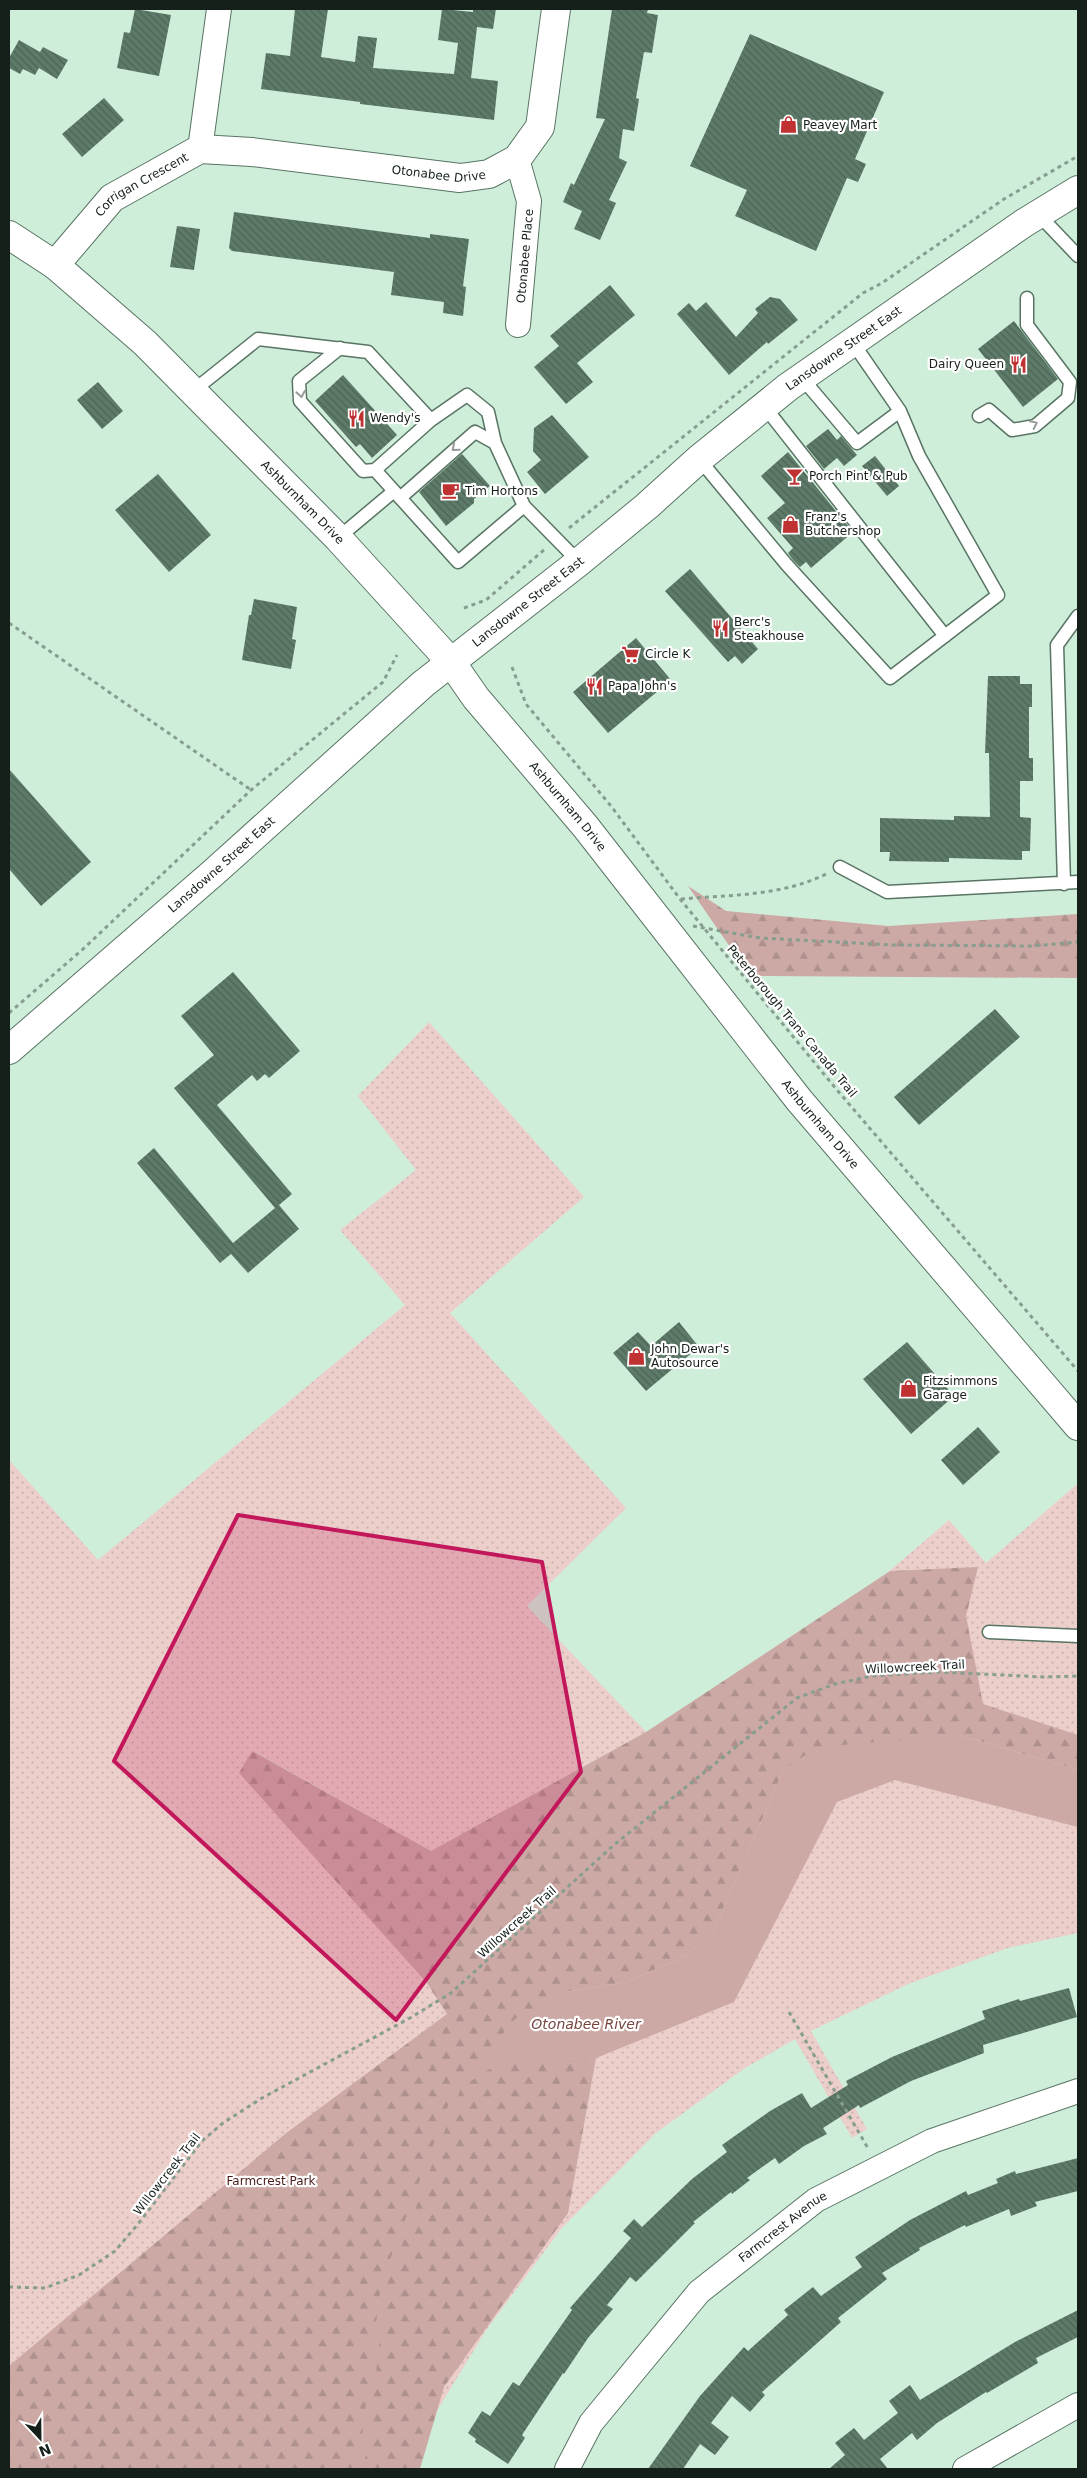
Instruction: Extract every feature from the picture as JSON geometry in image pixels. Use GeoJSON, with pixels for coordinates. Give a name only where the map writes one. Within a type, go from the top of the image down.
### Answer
{"type":"FeatureCollection","features":[{"type":"Feature","properties":{"kind":"main road","name":"Otonabee Drive"},"geometry":{"type":"LineString","coordinates":[[200,149],[252,152],[460,178],[488,174],[517,159],[540,127],[556,9]]}},
{"type":"Feature","properties":{"kind":"main road","name":"Corrigan Crescent"},"geometry":{"type":"LineString","coordinates":[[55,265],[112,198],[200,149]]}},
{"type":"Feature","properties":{"kind":"main road","name":"Lansdowne Street East"},"geometry":{"type":"LineString","coordinates":[[9,1050],[213,873],[423,684],[579,562],[647,506],[699,459],[801,376],[853,343],[1038,214],[1078,190]]}},
{"type":"Feature","properties":{"kind":"main road","name":"Ashburnham Drive"},"geometry":{"type":"LineString","coordinates":[[9,235],[55,265],[146,343],[338,538],[451,662],[476,698],[585,826],[799,1100],[1078,1426]]}},
{"type":"Feature","properties":{"kind":"street","name":"Corrigan Crescent"},"geometry":{"type":"LineString","coordinates":[[200,149],[219,9]]}},
{"type":"Feature","properties":{"kind":"street","name":"Otonabee Place"},"geometry":{"type":"LineString","coordinates":[[517,159],[529,201],[518,325]]}},
{"type":"Feature","properties":{"kind":"street","name":"Farmcrest Avenue"},"geometry":{"type":"LineString","coordinates":[[567,2469],[591,2423],[699,2292],[816,2200],[932,2141],[1078,2091]]}},
{"type":"Feature","properties":{"kind":"street"},"geometry":{"type":"LineString","coordinates":[[965,2469],[1078,2406]]}},
{"type":"Feature","properties":{"kind":"lane"},"geometry":{"type":"LineString","coordinates":[[1038,214],[1078,256]]}},
{"type":"Feature","properties":{"kind":"lane"},"geometry":{"type":"LineString","coordinates":[[979,416],[989,410],[1012,430],[1035,426],[1068,398],[1070,382],[1027,325],[1027,298]]}},
{"type":"Feature","properties":{"kind":"lane"},"geometry":{"type":"LineString","coordinates":[[193,391],[258,339],[340,348],[368,352],[430,420]]}},
{"type":"Feature","properties":{"kind":"lane"},"geometry":{"type":"LineString","coordinates":[[699,459],[787,565],[890,678],[998,595],[919,456],[900,411],[853,343]]}},
{"type":"Feature","properties":{"kind":"lane"},"geometry":{"type":"LineString","coordinates":[[340,348],[299,381],[300,401],[363,471],[375,470],[430,420],[466,394],[488,412],[495,442],[524,506],[579,562]]}},
{"type":"Feature","properties":{"kind":"lane"},"geometry":{"type":"LineString","coordinates":[[801,376],[857,444],[900,411]]}},
{"type":"Feature","properties":{"kind":"lane"},"geometry":{"type":"LineString","coordinates":[[764,406],[945,636]]}},
{"type":"Feature","properties":{"kind":"lane"},"geometry":{"type":"LineString","coordinates":[[338,538],[397,495],[475,432],[495,442]]}},
{"type":"Feature","properties":{"kind":"lane"},"geometry":{"type":"LineString","coordinates":[[375,470],[458,562],[524,506]]}},
{"type":"Feature","properties":{"kind":"lane"},"geometry":{"type":"LineString","coordinates":[[1064,884],[1057,645],[1078,616]]}},
{"type":"Feature","properties":{"kind":"lane"},"geometry":{"type":"LineString","coordinates":[[840,867],[887,892],[1078,882]]}},
{"type":"Feature","properties":{"kind":"lane"},"geometry":{"type":"LineString","coordinates":[[989,1632],[1078,1636]]}},
{"type":"Feature","properties":{"kind":"path"},"geometry":{"type":"LineString","coordinates":[[464,608],[486,600],[626,481],[862,293],[882,283],[1004,199],[1078,156]]}},
{"type":"Feature","properties":{"kind":"path"},"geometry":{"type":"LineString","coordinates":[[9,623],[251,790]]}},
{"type":"Feature","properties":{"kind":"path"},"geometry":{"type":"LineString","coordinates":[[9,1013],[82,950],[251,790],[383,682],[397,654]]}},
{"type":"Feature","properties":{"kind":"path","name":"Peterborough Trans Canada Trail"},"geometry":{"type":"LineString","coordinates":[[512,668],[526,704],[611,806],[680,899],[837,1090],[1078,1371]]}},
{"type":"Feature","properties":{"kind":"path"},"geometry":{"type":"LineString","coordinates":[[680,899],[760,893],[806,885],[840,867]]}},
{"type":"Feature","properties":{"kind":"path"},"geometry":{"type":"LineString","coordinates":[[657,920],[760,938],[893,945],[1032,946],[1078,942]]}},
{"type":"Feature","properties":{"kind":"path","name":"Willowcreek Trail"},"geometry":{"type":"LineString","coordinates":[[9,2287],[45,2288],[78,2275],[114,2250],[138,2224],[202,2141],[223,2123],[262,2098],[410,2018],[451,1993],[615,1844],[797,1698],[834,1684],[872,1676],[939,1672],[1044,1677],[1078,1676]]}},
{"type":"Feature","properties":{"kind":"path"},"geometry":{"type":"LineString","coordinates":[[789,2012],[880,2168]]}},
{"type":"Feature","properties":{"kind":"highlighted area"},"geometry":{"type":"Polygon","coordinates":[[[238,1515],[542,1562],[581,1772],[396,2020],[114,1761],[238,1515]]]}},
{"type":"Feature","properties":{"kind":"green space"},"geometry":{"type":"Polygon","coordinates":[[[688,886],[726,911],[888,926],[1078,914],[1078,978],[750,976],[688,886]]]}},
{"type":"Feature","properties":{"kind":"green space","name":"Farmcrest Park"},"geometry":{"type":"Polygon","coordinates":[[[429,1022],[584,1197],[450,1313],[626,1508],[527,1606],[646,1732],[431,1851],[253,1751],[425,1969],[949,1520],[986,1563],[1076,1485],[1078,1488],[1078,1933],[1008,1948],[908,1984],[811,2031],[867,2129],[852,2138],[795,2039],[745,2068],[656,2133],[561,2229],[487,2329],[414,2448],[9,2469],[9,1460],[98,1560],[405,1305],[340,1230],[416,1170],[358,1096],[429,1022]]]}},
{"type":"Feature","properties":{"kind":"green space"},"geometry":{"type":"Polygon","coordinates":[[[978,1567],[966,1616],[983,1704],[1078,1735],[1078,1770],[959,1735],[784,1769],[713,1932],[686,1956],[626,1982],[560,1993],[459,2088],[502,2060],[596,2058],[568,2213],[444,2387],[420,2469],[9,2469],[9,2366],[285,2134],[447,2014],[427,1983],[239,1773],[252,1751],[431,1851],[646,1732],[890,1571],[978,1567]]]}},
{"type":"Feature","properties":{"kind":"water","name":"Otonabee River"},"geometry":{"type":"Polygon","coordinates":[[[959,1735],[1078,1770],[1078,1827],[895,1780],[837,1802],[734,2002],[596,2058],[502,2061],[457,2090],[515,2019],[560,1993],[626,1982],[686,1956],[713,1932],[784,1769],[818,1747],[959,1735]]]}},
{"type":"Feature","properties":{"kind":"building"},"geometry":{"type":"Polygon","coordinates":[[[135,9],[171,15],[159,76],[117,68],[124,32],[130,33],[135,9]]]}},
{"type":"Feature","properties":{"kind":"building"},"geometry":{"type":"Polygon","coordinates":[[[295,9],[328,9],[321,57],[355,62],[358,36],[377,38],[373,68],[454,74],[458,43],[438,40],[442,9],[473,12],[473,9],[496,9],[493,29],[477,27],[471,78],[498,81],[494,120],[360,104],[360,102],[261,89],[266,53],[290,56],[295,9]]]}},
{"type":"Feature","properties":{"kind":"building"},"geometry":{"type":"Polygon","coordinates":[[[612,9],[648,9],[647,13],[658,15],[652,53],[644,52],[636,98],[639,99],[634,131],[623,129],[619,158],[627,162],[609,200],[616,203],[600,240],[574,229],[582,211],[563,202],[571,183],[574,185],[605,119],[596,118],[612,9]]]}},
{"type":"Feature","properties":{"kind":"building","name":"Peavey Mart"},"geometry":{"type":"Polygon","coordinates":[[[750,34],[884,92],[855,159],[866,164],[858,182],[847,178],[816,251],[735,216],[747,190],[690,166],[750,34]]]}},
{"type":"Feature","properties":{"kind":"building"},"geometry":{"type":"Polygon","coordinates":[[[19,40],[40,52],[43,47],[68,60],[57,79],[39,68],[35,75],[23,69],[20,74],[9,68],[9,58],[19,40]]]}},
{"type":"Feature","properties":{"kind":"building"},"geometry":{"type":"Polygon","coordinates":[[[104,98],[124,120],[82,157],[62,134],[104,98]]]}},
{"type":"Feature","properties":{"kind":"building"},"geometry":{"type":"Polygon","coordinates":[[[234,212],[430,238],[430,234],[469,239],[463,286],[466,287],[463,316],[443,313],[444,302],[391,295],[394,272],[232,251],[229,248],[234,212]]]}},
{"type":"Feature","properties":{"kind":"building"},"geometry":{"type":"Polygon","coordinates":[[[177,226],[200,229],[194,270],[170,267],[177,226]]]}},
{"type":"Feature","properties":{"kind":"building"},"geometry":{"type":"Polygon","coordinates":[[[610,285],[635,315],[577,363],[593,382],[566,404],[534,367],[559,346],[550,336],[610,285]]]}},
{"type":"Feature","properties":{"kind":"building"},"geometry":{"type":"Polygon","coordinates":[[[770,297],[780,299],[798,320],[768,344],[767,342],[729,375],[677,314],[689,303],[696,311],[706,302],[736,337],[758,313],[755,309],[770,297]]]}},
{"type":"Feature","properties":{"kind":"building","name":"Dairy Queen"},"geometry":{"type":"Polygon","coordinates":[[[1014,321],[1058,379],[1023,407],[978,349],[1014,321]]]}},
{"type":"Feature","properties":{"kind":"building","name":"Wendy's"},"geometry":{"type":"Polygon","coordinates":[[[343,375],[397,435],[372,458],[360,444],[356,447],[315,401],[343,375]]]}},
{"type":"Feature","properties":{"kind":"building"},"geometry":{"type":"Polygon","coordinates":[[[98,382],[123,411],[102,429],[77,400],[98,382]]]}},
{"type":"Feature","properties":{"kind":"building"},"geometry":{"type":"Polygon","coordinates":[[[552,415],[589,457],[545,494],[527,472],[541,460],[533,451],[534,428],[552,415]]]}},
{"type":"Feature","properties":{"kind":"building"},"geometry":{"type":"Polygon","coordinates":[[[828,429],[837,440],[841,436],[857,455],[844,466],[837,458],[824,469],[806,446],[828,429]]]}},
{"type":"Feature","properties":{"kind":"building"},"geometry":{"type":"Polygon","coordinates":[[[788,452],[853,532],[811,568],[806,562],[800,567],[793,560],[788,553],[793,548],[767,518],[785,503],[761,476],[788,452]]]}},
{"type":"Feature","properties":{"kind":"building","name":"Tim Hortons"},"geometry":{"type":"Polygon","coordinates":[[[462,454],[490,486],[474,499],[474,503],[446,526],[419,492],[462,454]]]}},
{"type":"Feature","properties":{"kind":"building"},"geometry":{"type":"Polygon","coordinates":[[[875,456],[899,486],[887,496],[862,466],[875,456]]]}},
{"type":"Feature","properties":{"kind":"building"},"geometry":{"type":"Polygon","coordinates":[[[158,474],[211,535],[169,572],[115,510],[158,474]]]}},
{"type":"Feature","properties":{"kind":"building","name":"Berc's Steakhouse"},"geometry":{"type":"Polygon","coordinates":[[[690,569],[758,649],[742,664],[735,656],[728,662],[665,591],[690,569]]]}},
{"type":"Feature","properties":{"kind":"building"},"geometry":{"type":"Polygon","coordinates":[[[254,599],[297,607],[292,639],[296,640],[291,669],[242,660],[249,615],[251,615],[254,599]]]}},
{"type":"Feature","properties":{"kind":"building"},"geometry":{"type":"Polygon","coordinates":[[[636,638],[671,680],[608,733],[573,692],[636,638]]]}},
{"type":"Feature","properties":{"kind":"building"},"geometry":{"type":"Polygon","coordinates":[[[988,676],[1020,676],[1020,684],[1032,684],[1032,707],[1029,707],[1029,758],[1033,758],[1033,781],[1020,781],[1020,817],[1031,818],[1030,851],[1022,851],[1022,860],[949,858],[949,862],[889,861],[890,852],[880,852],[880,818],[954,820],[954,816],[990,817],[989,753],[985,753],[988,676]]]}},
{"type":"Feature","properties":{"kind":"building"},"geometry":{"type":"Polygon","coordinates":[[[9,769],[91,862],[41,906],[9,869],[9,769]]]}},
{"type":"Feature","properties":{"kind":"building"},"geometry":{"type":"Polygon","coordinates":[[[233,972],[300,1051],[269,1078],[265,1074],[257,1081],[252,1075],[217,1105],[292,1194],[279,1205],[299,1229],[248,1273],[231,1254],[220,1263],[137,1163],[154,1148],[233,1243],[275,1208],[174,1088],[214,1055],[181,1016],[233,972]]]}},
{"type":"Feature","properties":{"kind":"building"},"geometry":{"type":"Polygon","coordinates":[[[995,1009],[1020,1037],[919,1125],[894,1097],[995,1009]]]}},
{"type":"Feature","properties":{"kind":"building","name":"John Dewar's Autosource"},"geometry":{"type":"Polygon","coordinates":[[[679,1322],[699,1347],[646,1391],[613,1353],[638,1332],[651,1346],[679,1322]]]}},
{"type":"Feature","properties":{"kind":"building","name":"Fitzsimmons Garage"},"geometry":{"type":"Polygon","coordinates":[[[907,1342],[954,1396],[911,1434],[863,1379],[907,1342]]]}},
{"type":"Feature","properties":{"kind":"building"},"geometry":{"type":"Polygon","coordinates":[[[978,1427],[1000,1452],[963,1485],[941,1460],[978,1427]]]}},
{"type":"Feature","properties":{"kind":"building"},"geometry":{"type":"Polygon","coordinates":[[[1069,1988],[1077,2017],[983,2045],[984,2053],[911,2081],[860,2108],[859,2105],[823,2128],[827,2134],[804,2146],[779,2164],[775,2158],[747,2178],[750,2180],[732,2194],[731,2192],[693,2222],[695,2223],[636,2282],[630,2277],[607,2305],[613,2309],[588,2338],[563,2373],[522,2435],[525,2438],[508,2464],[475,2442],[476,2439],[468,2433],[482,2411],[490,2416],[513,2382],[519,2386],[572,2310],[570,2308],[631,2238],[623,2231],[634,2219],[642,2227],[692,2179],[727,2152],[722,2145],[770,2111],[802,2093],[811,2108],[848,2085],[846,2081],[892,2057],[985,2019],[982,2011],[1019,1999],[1020,2001],[1069,1988]]]}},
{"type":"Feature","properties":{"kind":"building"},"geometry":{"type":"Polygon","coordinates":[[[1078,2158],[1078,2191],[1035,2202],[1037,2206],[1011,2216],[1009,2209],[966,2227],[965,2225],[919,2248],[920,2250],[882,2273],[887,2279],[838,2318],[841,2322],[762,2392],[765,2395],[750,2412],[732,2396],[711,2423],[729,2437],[715,2455],[700,2444],[683,2469],[648,2469],[700,2396],[744,2347],[748,2351],[788,2315],[784,2310],[813,2287],[821,2296],[862,2267],[855,2257],[910,2220],[966,2191],[968,2195],[998,2183],[996,2179],[1015,2171],[1016,2174],[1078,2158]]]}},
{"type":"Feature","properties":{"kind":"building"},"geometry":{"type":"Polygon","coordinates":[[[1078,2310],[1078,2337],[1036,2358],[1038,2363],[986,2392],[937,2423],[917,2440],[912,2433],[880,2459],[888,2469],[829,2469],[845,2455],[835,2443],[854,2428],[864,2440],[898,2413],[889,2401],[910,2385],[920,2400],[1015,2342],[1078,2310]]]}},
{"type":"Feature","properties":{"kind":"waterway"},"geometry":{"type":"LineString","coordinates":[[361,2469],[384,2284],[457,2090]]}},
{"type":"Feature","properties":{"kind":"place","name":"Peavey Mart"},"geometry":{"type":"Point","coordinates":[789,125]}},
{"type":"Feature","properties":{"kind":"place","name":"Dairy Queen"},"geometry":{"type":"Point","coordinates":[1018,364]}},
{"type":"Feature","properties":{"kind":"place","name":"Wendy's"},"geometry":{"type":"Point","coordinates":[356,418]}},
{"type":"Feature","properties":{"kind":"place","name":"Porch Pint & Pub"},"geometry":{"type":"Point","coordinates":[795,476]}},
{"type":"Feature","properties":{"kind":"place","name":"Tim Hortons"},"geometry":{"type":"Point","coordinates":[451,491]}},
{"type":"Feature","properties":{"kind":"place","name":"Franz's Butchershop"},"geometry":{"type":"Point","coordinates":[791,524]}},
{"type":"Feature","properties":{"kind":"place","name":"Berc's Steakhouse"},"geometry":{"type":"Point","coordinates":[720,629]}},
{"type":"Feature","properties":{"kind":"place","name":"Circle K"},"geometry":{"type":"Point","coordinates":[631,654]}},
{"type":"Feature","properties":{"kind":"place","name":"Papa John's"},"geometry":{"type":"Point","coordinates":[594,686]}},
{"type":"Feature","properties":{"kind":"place","name":"John Dewar's Autosource"},"geometry":{"type":"Point","coordinates":[637,1356]}},
{"type":"Feature","properties":{"kind":"place","name":"Fitzsimmons Garage"},"geometry":{"type":"Point","coordinates":[909,1388]}}]}
